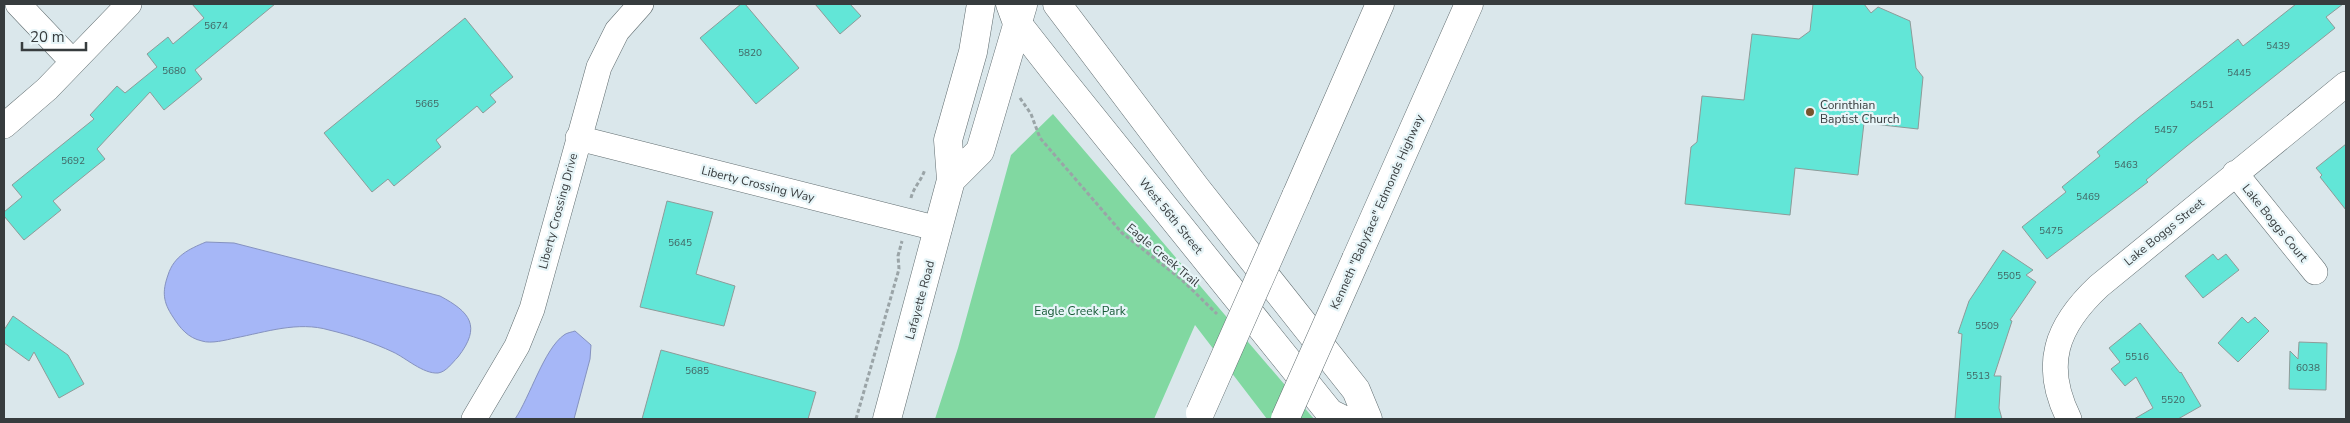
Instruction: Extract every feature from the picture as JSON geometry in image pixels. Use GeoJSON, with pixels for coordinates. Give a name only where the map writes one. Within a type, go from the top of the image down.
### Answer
{"type":"FeatureCollection","features":[{"type":"Feature","properties":{"kind":"main road","name":"Lafayette Road"},"geometry":{"type":"LineString","coordinates":[[887,419],[952,180],[948,140],[972,52],[980,4]]}},
{"type":"Feature","properties":{"kind":"main road"},"geometry":{"type":"LineString","coordinates":[[1057,4],[1196,188],[1356,390],[1368,419]]}},
{"type":"Feature","properties":{"kind":"main road"},"geometry":{"type":"LineString","coordinates":[[1199,416],[1380,4]]}},
{"type":"Feature","properties":{"kind":"main road","name":"Kenneth \"Babyface\" Edmonds Highway"},"geometry":{"type":"LineString","coordinates":[[1285,419],[1468,4]]}},
{"type":"Feature","properties":{"kind":"main road","name":"Lafayette Road"},"geometry":{"type":"LineString","coordinates":[[952,180],[980,151],[1017,10]]}},
{"type":"Feature","properties":{"kind":"main road","name":"West 56th Street"},"geometry":{"type":"LineString","coordinates":[[1017,10],[1330,413],[1342,419]]}},
{"type":"Feature","properties":{"kind":"street"},"geometry":{"type":"LineString","coordinates":[[18,4],[73,62]]}},
{"type":"Feature","properties":{"kind":"street"},"geometry":{"type":"LineString","coordinates":[[4,126],[73,62],[129,4]]}},
{"type":"Feature","properties":{"kind":"street","name":"Liberty Crossing Drive"},"geometry":{"type":"LineString","coordinates":[[474,419],[517,346],[532,309],[578,138],[603,57],[618,31],[641,4]]}},
{"type":"Feature","properties":{"kind":"street","name":"Lake Boggs Street"},"geometry":{"type":"LineString","coordinates":[[2069,419],[2056,385],[2054,364],[2059,342],[2077,308],[2099,286],[2346,84]]}},
{"type":"Feature","properties":{"kind":"street","name":"Liberty Crossing Way"},"geometry":{"type":"LineString","coordinates":[[578,138],[939,229]]}},
{"type":"Feature","properties":{"kind":"street","name":"Lake Boggs Court"},"geometry":{"type":"LineString","coordinates":[[2235,173],[2315,272]]}},
{"type":"Feature","properties":{"kind":"path","name":"Eagle Creek Trail"},"geometry":{"type":"LineString","coordinates":[[1031,114],[1040,138],[1122,233],[1181,279],[1223,321]]}},
{"type":"Feature","properties":{"kind":"path"},"geometry":{"type":"LineString","coordinates":[[856,419],[899,268],[898,256]]}},
{"type":"Feature","properties":{"kind":"green space","name":"Eagle Creek Park"},"geometry":{"type":"Polygon","coordinates":[[[1053,114],[1314,419],[1267,419],[1195,325],[1154,419],[935,419],[958,348],[1011,155],[1053,114]]]}},
{"type":"Feature","properties":{"kind":"water"},"geometry":{"type":"Polygon","coordinates":[[[206,242],[234,243],[440,296],[465,314],[471,328],[470,337],[458,357],[446,369],[438,373],[426,371],[393,352],[370,342],[317,328],[282,328],[214,342],[197,340],[185,332],[176,321],[167,306],[164,292],[168,275],[178,258],[206,242]]]}},
{"type":"Feature","properties":{"kind":"water"},"geometry":{"type":"Polygon","coordinates":[[[575,331],[591,345],[590,359],[574,419],[515,419],[550,351],[564,335],[575,331]]]}},
{"type":"Feature","properties":{"kind":"building"},"geometry":{"type":"Polygon","coordinates":[[[192,4],[275,4],[195,70],[202,79],[164,110],[150,92],[97,149],[105,159],[53,201],[61,210],[24,240],[4,216],[4,212],[22,197],[12,185],[94,119],[90,115],[117,86],[125,93],[157,67],[147,54],[168,37],[173,44],[204,18],[192,4]]]}},
{"type":"Feature","properties":{"kind":"building"},"geometry":{"type":"Polygon","coordinates":[[[741,4],[745,4],[799,68],[756,104],[700,38],[741,4]]]}},
{"type":"Feature","properties":{"kind":"building"},"geometry":{"type":"Polygon","coordinates":[[[815,4],[850,4],[861,16],[840,34],[815,4]]]}},
{"type":"Feature","properties":{"kind":"building","name":"Corinthian Baptist Church"},"geometry":{"type":"Polygon","coordinates":[[[1813,4],[1864,4],[1871,13],[1878,7],[1910,21],[1916,68],[1923,77],[1918,129],[1864,123],[1858,175],[1795,168],[1790,215],[1685,204],[1691,147],[1697,142],[1702,96],[1744,100],[1752,34],[1799,39],[1810,31],[1813,4]]]}},
{"type":"Feature","properties":{"kind":"building"},"geometry":{"type":"Polygon","coordinates":[[[2296,4],[2343,4],[2326,17],[2335,28],[2187,146],[2146,180],[2148,182],[2047,259],[2022,227],[2066,192],[2062,187],[2100,156],[2097,152],[2138,118],[2238,39],[2243,46],[2296,4]]]}},
{"type":"Feature","properties":{"kind":"building"},"geometry":{"type":"Polygon","coordinates":[[[465,18],[513,77],[490,95],[496,102],[483,113],[477,106],[436,140],[441,147],[394,186],[388,179],[372,192],[324,133],[465,18]]]}},
{"type":"Feature","properties":{"kind":"building"},"geometry":{"type":"Polygon","coordinates":[[[2346,144],[2346,210],[2320,177],[2322,175],[2316,168],[2346,144]]]}},
{"type":"Feature","properties":{"kind":"building"},"geometry":{"type":"Polygon","coordinates":[[[667,201],[713,212],[696,274],[735,286],[724,326],[640,307],[667,201]]]}},
{"type":"Feature","properties":{"kind":"building"},"geometry":{"type":"Polygon","coordinates":[[[2003,250],[2033,270],[2026,275],[2036,282],[2010,320],[2012,321],[1994,376],[2001,376],[1999,408],[2002,419],[1955,419],[1962,334],[1958,333],[1969,301],[2003,250]]]}},
{"type":"Feature","properties":{"kind":"building"},"geometry":{"type":"Polygon","coordinates":[[[2213,254],[2218,260],[2226,254],[2239,270],[2203,298],[2185,276],[2213,254]]]}},
{"type":"Feature","properties":{"kind":"building"},"geometry":{"type":"Polygon","coordinates":[[[13,316],[68,355],[84,384],[59,398],[34,352],[29,361],[4,343],[4,330],[13,316]]]}},
{"type":"Feature","properties":{"kind":"building"},"geometry":{"type":"Polygon","coordinates":[[[2242,317],[2248,323],[2255,317],[2269,331],[2238,362],[2218,343],[2242,317]]]}},
{"type":"Feature","properties":{"kind":"building"},"geometry":{"type":"Polygon","coordinates":[[[2140,323],[2181,372],[2201,406],[2178,419],[2134,419],[2153,408],[2136,377],[2125,386],[2111,369],[2120,362],[2109,348],[2140,323]]]}},
{"type":"Feature","properties":{"kind":"building"},"geometry":{"type":"Polygon","coordinates":[[[2299,342],[2327,343],[2326,390],[2289,389],[2290,351],[2298,359],[2299,342]]]}},
{"type":"Feature","properties":{"kind":"building"},"geometry":{"type":"Polygon","coordinates":[[[661,350],[816,392],[808,419],[642,419],[661,350]]]}},
{"type":"Feature","properties":{"kind":"place","name":"Corinthian Baptist Church"},"geometry":{"type":"Point","coordinates":[1810,112]}}]}
